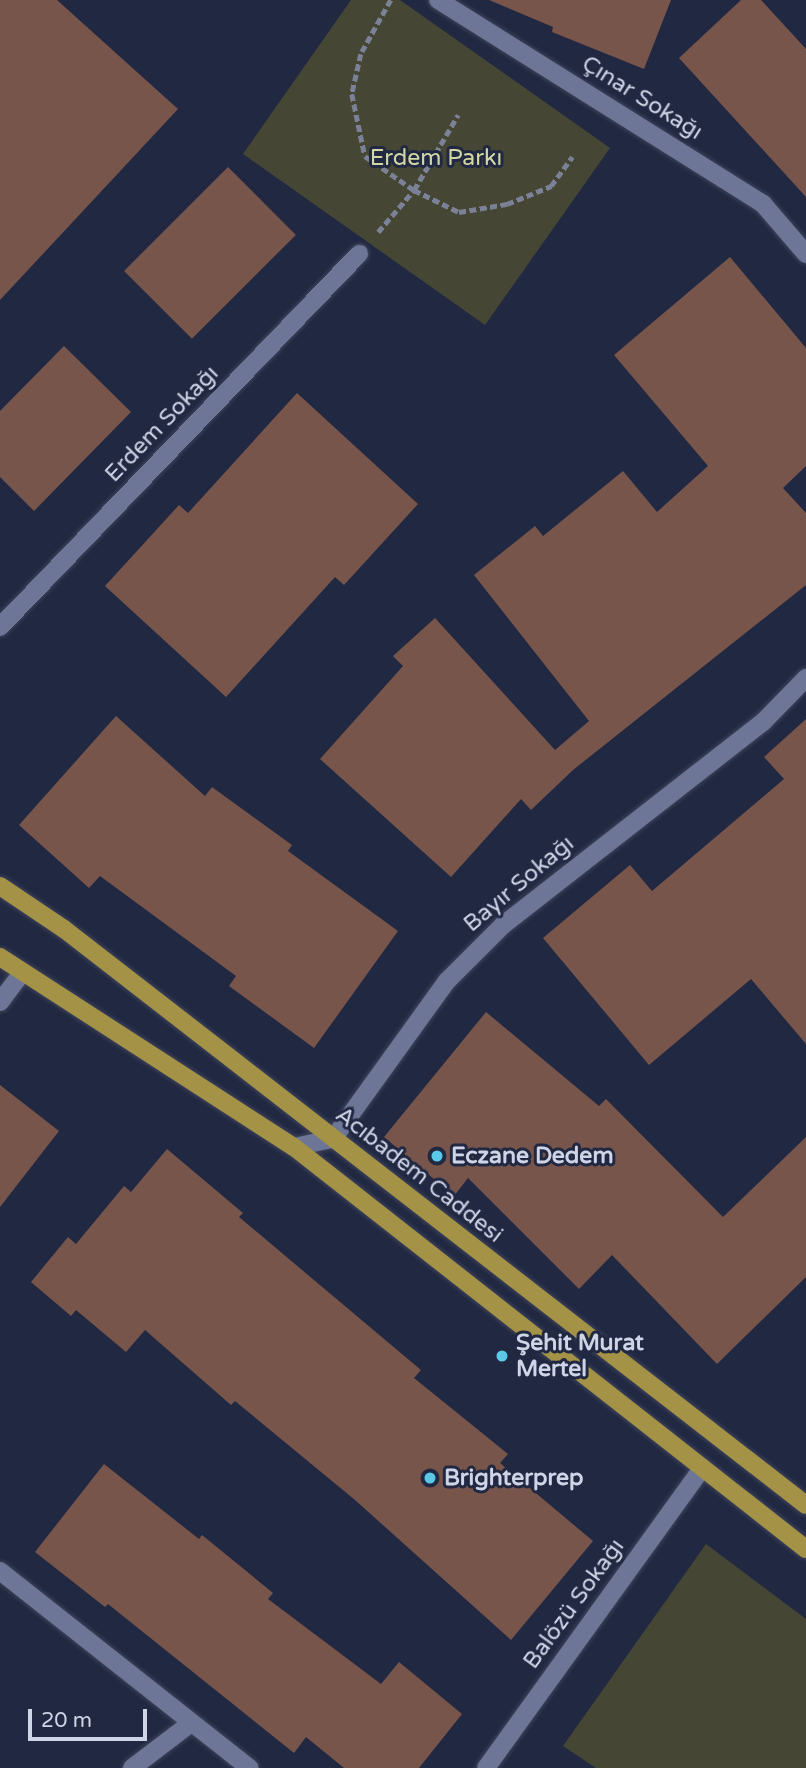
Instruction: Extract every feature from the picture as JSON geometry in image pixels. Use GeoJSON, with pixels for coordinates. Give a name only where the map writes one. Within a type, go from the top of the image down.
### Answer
{"type":"FeatureCollection","features":[{"type":"Feature","properties":{"kind":"main road","name":"Acıbadem Caddesi"},"geometry":{"type":"LineString","coordinates":[[0,886],[74,938],[806,1505]]}},
{"type":"Feature","properties":{"kind":"main road"},"geometry":{"type":"LineString","coordinates":[[0,957],[22,974],[294,1147],[806,1549]]}},
{"type":"Feature","properties":{"kind":"street","name":"Çınar Sokağı"},"geometry":{"type":"LineString","coordinates":[[438,0],[763,204],[806,254]]}},
{"type":"Feature","properties":{"kind":"street","name":"Erdem Sokağı"},"geometry":{"type":"LineString","coordinates":[[0,627],[359,254]]}},
{"type":"Feature","properties":{"kind":"street","name":"Bayır Sokağı"},"geometry":{"type":"LineString","coordinates":[[333,1139],[447,981],[503,925],[763,722],[806,678]]}},
{"type":"Feature","properties":{"kind":"street"},"geometry":{"type":"LineString","coordinates":[[0,1002],[22,974]]}},
{"type":"Feature","properties":{"kind":"street"},"geometry":{"type":"LineString","coordinates":[[294,1147],[333,1139]]}},
{"type":"Feature","properties":{"kind":"street","name":"Balözü Sokağı"},"geometry":{"type":"LineString","coordinates":[[486,1768],[702,1468]]}},
{"type":"Feature","properties":{"kind":"street"},"geometry":{"type":"LineString","coordinates":[[0,1571],[249,1768]]}},
{"type":"Feature","properties":{"kind":"street"},"geometry":{"type":"LineString","coordinates":[[132,1768],[191,1723]]}},
{"type":"Feature","properties":{"kind":"path"},"geometry":{"type":"LineString","coordinates":[[391,0],[361,54],[352,94],[365,156],[414,190],[459,212],[507,205],[551,186],[572,157]]}},
{"type":"Feature","properties":{"kind":"path"},"geometry":{"type":"LineString","coordinates":[[359,254],[414,190],[458,115]]}},
{"type":"Feature","properties":{"kind":"green space","name":"Erdem Parkı"},"geometry":{"type":"Polygon","coordinates":[[[351,0],[400,0],[610,148],[485,325],[243,154],[351,0]]]}},
{"type":"Feature","properties":{"kind":"green space"},"geometry":{"type":"Polygon","coordinates":[[[706,1544],[806,1619],[806,1768],[596,1768],[563,1746],[706,1544]]]}},
{"type":"Feature","properties":{"kind":"building"},"geometry":{"type":"Polygon","coordinates":[[[0,0],[57,0],[178,109],[0,300],[0,0]]]}},
{"type":"Feature","properties":{"kind":"building"},"geometry":{"type":"Polygon","coordinates":[[[489,0],[671,0],[644,69],[552,32],[553,27],[489,0]]]}},
{"type":"Feature","properties":{"kind":"building"},"geometry":{"type":"Polygon","coordinates":[[[741,0],[761,0],[806,49],[806,197],[679,58],[741,0]]]}},
{"type":"Feature","properties":{"kind":"building"},"geometry":{"type":"Polygon","coordinates":[[[228,167],[296,235],[192,339],[124,271],[228,167]]]}},
{"type":"Feature","properties":{"kind":"building"},"geometry":{"type":"Polygon","coordinates":[[[730,257],[806,348],[806,466],[783,488],[806,513],[806,585],[573,770],[531,810],[521,799],[451,877],[320,759],[403,666],[393,656],[435,618],[555,750],[589,721],[474,575],[535,526],[543,536],[623,471],[657,512],[708,466],[614,355],[730,257]]]}},
{"type":"Feature","properties":{"kind":"building"},"geometry":{"type":"Polygon","coordinates":[[[64,346],[131,412],[34,511],[0,477],[0,411],[64,346]]]}},
{"type":"Feature","properties":{"kind":"building"},"geometry":{"type":"Polygon","coordinates":[[[297,393],[418,504],[344,585],[335,577],[226,697],[105,586],[179,505],[188,513],[297,393]]]}},
{"type":"Feature","properties":{"kind":"building"},"geometry":{"type":"Polygon","coordinates":[[[116,716],[205,796],[212,787],[292,845],[288,851],[398,931],[314,1048],[229,986],[236,976],[100,876],[89,888],[19,825],[116,716]]]}},
{"type":"Feature","properties":{"kind":"building"},"geometry":{"type":"Polygon","coordinates":[[[806,719],[806,1044],[751,979],[649,1065],[543,938],[630,865],[652,891],[784,779],[764,757],[806,719]]]}},
{"type":"Feature","properties":{"kind":"building"},"geometry":{"type":"Polygon","coordinates":[[[486,1012],[599,1106],[606,1099],[723,1217],[806,1137],[806,1277],[717,1364],[612,1255],[579,1289],[468,1178],[454,1196],[384,1137],[486,1012]]]}},
{"type":"Feature","properties":{"kind":"building"},"geometry":{"type":"Polygon","coordinates":[[[0,1085],[59,1131],[0,1207],[0,1085]]]}},
{"type":"Feature","properties":{"kind":"building"},"geometry":{"type":"Polygon","coordinates":[[[167,1149],[243,1213],[239,1217],[421,1370],[414,1378],[508,1454],[500,1463],[593,1541],[511,1640],[355,1500],[235,1401],[231,1405],[145,1330],[126,1352],[76,1310],[71,1316],[31,1282],[68,1237],[76,1244],[124,1186],[131,1192],[167,1149]]]}},
{"type":"Feature","properties":{"kind":"building"},"geometry":{"type":"Polygon","coordinates":[[[104,1464],[199,1539],[202,1535],[273,1593],[268,1599],[381,1684],[399,1662],[462,1714],[419,1768],[344,1768],[306,1737],[294,1753],[108,1604],[105,1607],[35,1552],[104,1464]]]}},
{"type":"Feature","properties":{"kind":"place","name":"Eczane Dedem"},"geometry":{"type":"Point","coordinates":[437,1156]}},
{"type":"Feature","properties":{"kind":"place","name":"Şehit Murat Mertel"},"geometry":{"type":"Point","coordinates":[502,1356]}},
{"type":"Feature","properties":{"kind":"place","name":"Brighterprep"},"geometry":{"type":"Point","coordinates":[430,1478]}}]}
